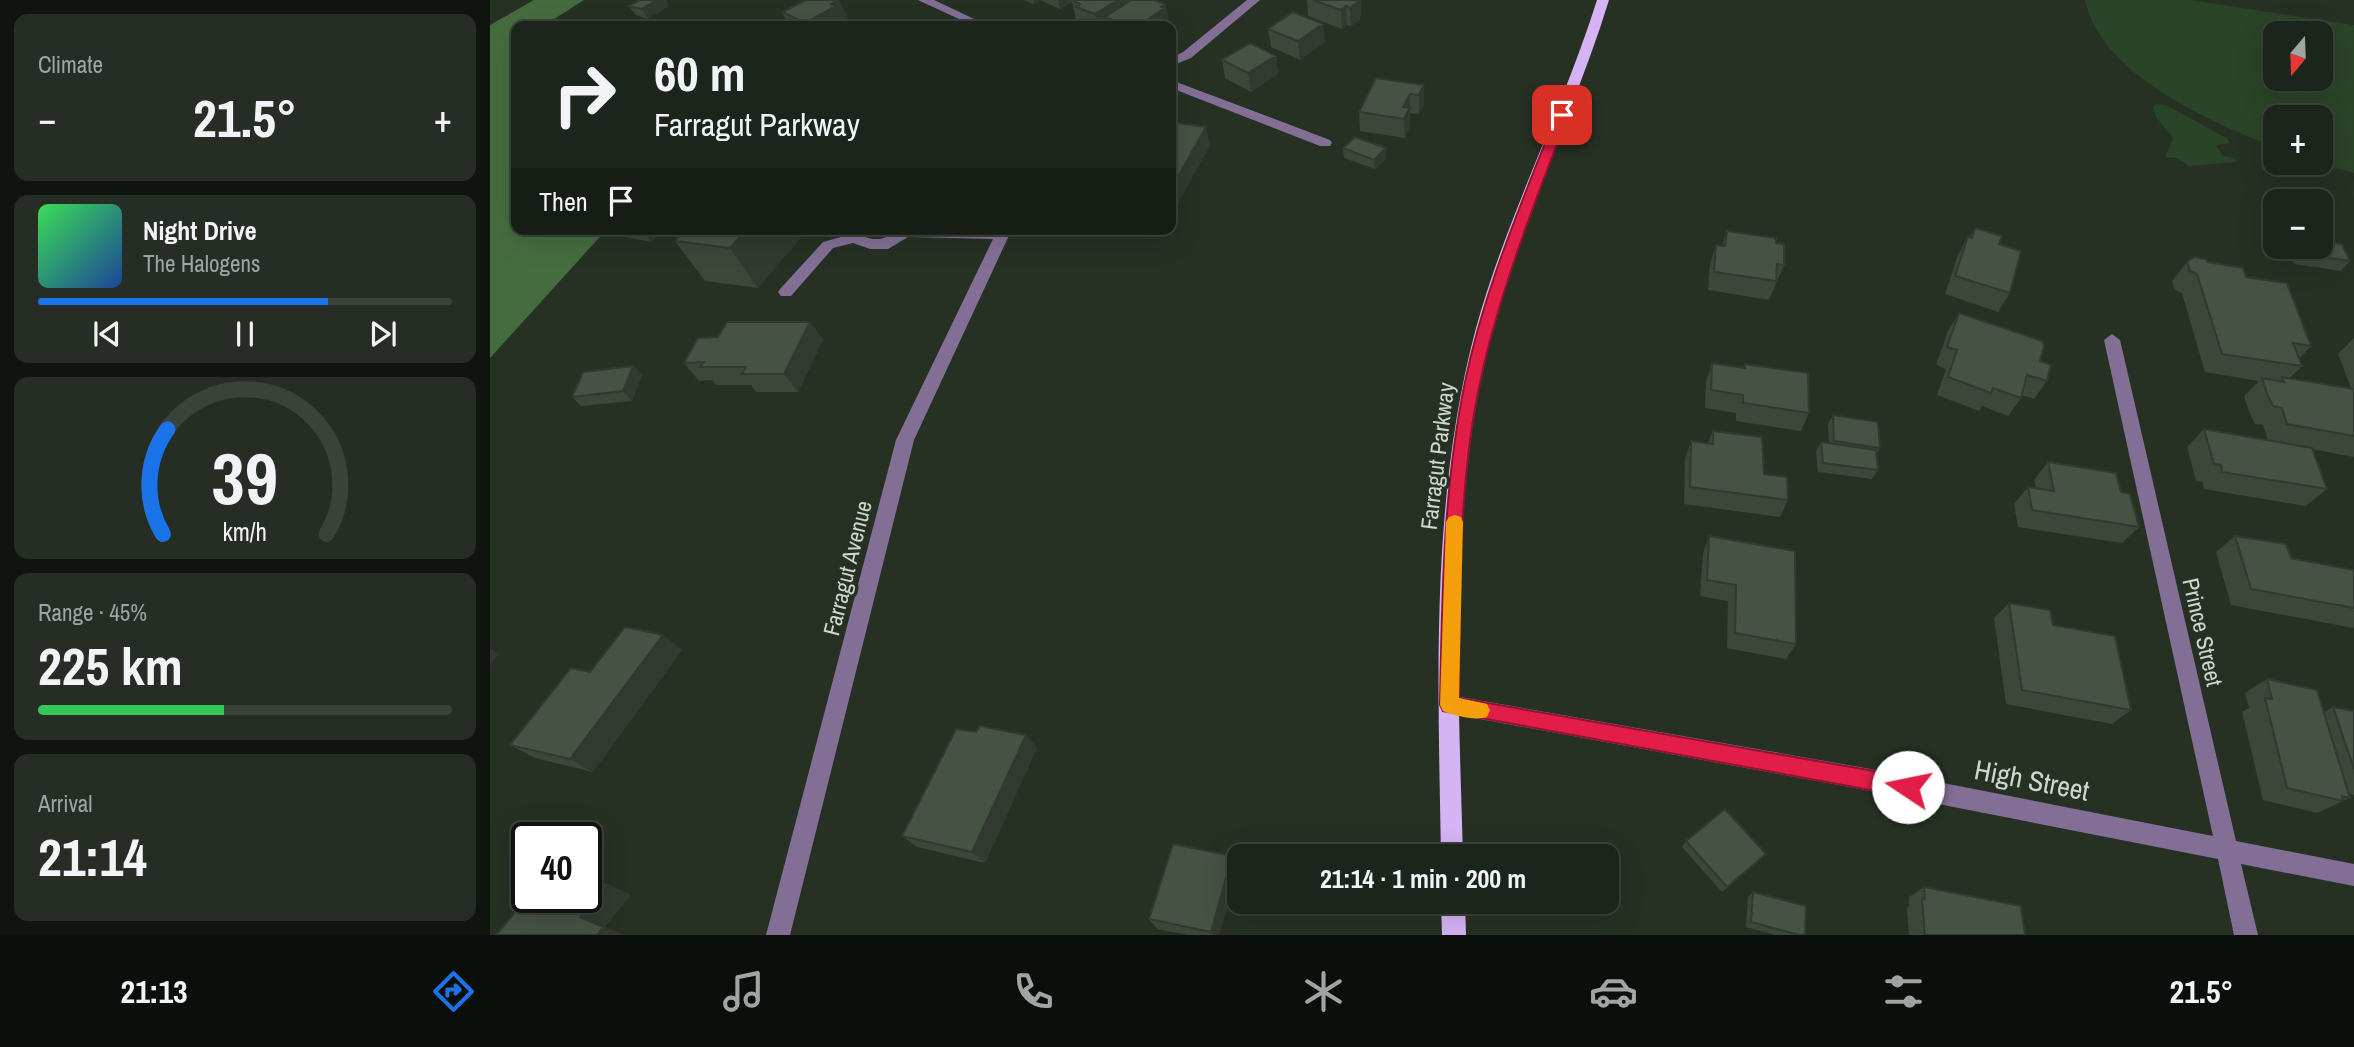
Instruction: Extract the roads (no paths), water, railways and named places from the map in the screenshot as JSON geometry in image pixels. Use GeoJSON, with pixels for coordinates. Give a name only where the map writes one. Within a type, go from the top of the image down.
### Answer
{"type":"FeatureCollection","features":[{"type":"Feature","properties":{"kind":"main road","name":"Farragut Parkway"},"geometry":{"type":"LineString","coordinates":[[1452,844],[1449,705],[1452,558],[1463,436],[1475,367],[1510,246],[1580,71],[1603,0]]}},
{"type":"Feature","properties":{"kind":"main road"},"geometry":{"type":"LineString","coordinates":[[1453,914],[1454,935]]}},
{"type":"Feature","properties":{"kind":"street"},"geometry":{"type":"LineString","coordinates":[[924,0],[972,21]]}},
{"type":"Feature","properties":{"kind":"street"},"geometry":{"type":"LineString","coordinates":[[1176,60],[1187,55],[1254,0]]}},
{"type":"Feature","properties":{"kind":"street"},"geometry":{"type":"LineString","coordinates":[[1176,86],[1325,143]]}},
{"type":"Feature","properties":{"kind":"street"},"geometry":{"type":"LineString","coordinates":[[786,292],[828,245],[853,235]]}},
{"type":"Feature","properties":{"kind":"street"},"geometry":{"type":"LineString","coordinates":[[856,235],[870,244],[888,244],[899,235]]}},
{"type":"Feature","properties":{"kind":"street","name":"Farragut Avenue"},"geometry":{"type":"LineString","coordinates":[[778,935],[905,440],[1003,235]]}},
{"type":"Feature","properties":{"kind":"street","name":"Prince Street"},"geometry":{"type":"LineString","coordinates":[[2112,340],[2246,935]]}},
{"type":"Feature","properties":{"kind":"street","name":"High Street"},"geometry":{"type":"LineString","coordinates":[[1449,705],[1882,782],[2354,875]]}}]}
